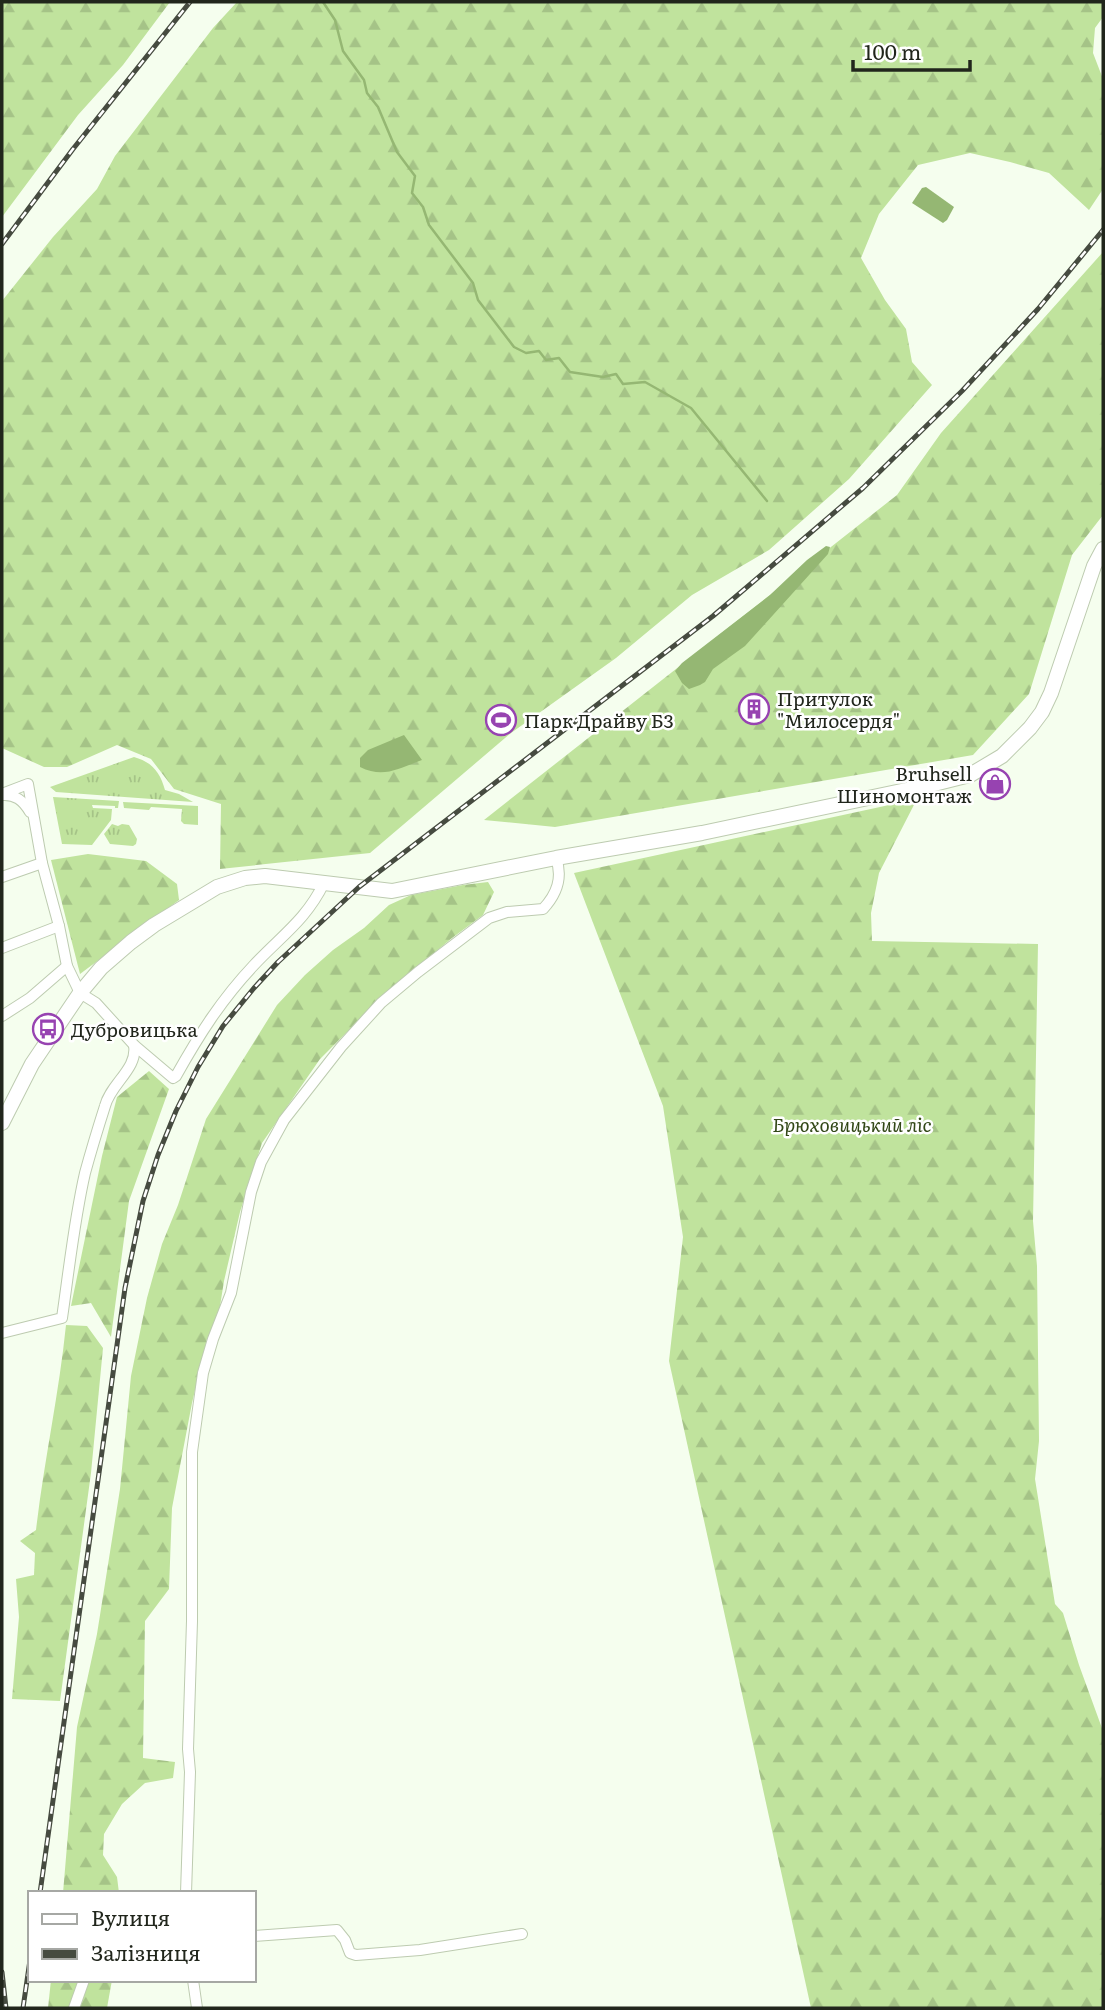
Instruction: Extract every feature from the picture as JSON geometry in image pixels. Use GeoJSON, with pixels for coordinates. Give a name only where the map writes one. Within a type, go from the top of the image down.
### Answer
{"type":"FeatureCollection","features":[{"type":"Feature","properties":{"kind":"main road"},"geometry":{"type":"LineString","coordinates":[[2,1123],[32,1064],[80,993],[101,968],[131,942],[186,904],[218,887],[245,878],[265,876],[392,891],[556,858],[702,833],[970,775],[990,764],[1017,743],[1042,712],[1051,694],[1094,566],[1103,549]]}},
{"type":"Feature","properties":{"kind":"street"},"geometry":{"type":"LineString","coordinates":[[2,794],[28,783],[42,863],[67,966],[80,993],[96,1003],[134,1045],[173,1078],[225,998],[305,913],[324,883]]}},
{"type":"Feature","properties":{"kind":"street"},"geometry":{"type":"LineString","coordinates":[[2,794],[11,794],[20,799],[33,817]]}},
{"type":"Feature","properties":{"kind":"street"},"geometry":{"type":"LineString","coordinates":[[186,1891],[190,1785],[188,1749],[192,1621],[192,1452],[203,1373],[231,1293],[251,1192],[261,1163],[284,1120],[341,1047],[381,1003],[489,918],[507,912],[543,909],[552,899],[561,872],[556,858]]}},
{"type":"Feature","properties":{"kind":"street"},"geometry":{"type":"LineString","coordinates":[[2,877],[42,863]]}},
{"type":"Feature","properties":{"kind":"street"},"geometry":{"type":"LineString","coordinates":[[2,948],[59,926]]}},
{"type":"Feature","properties":{"kind":"street"},"geometry":{"type":"LineString","coordinates":[[2,1016],[30,998],[67,966]]}},
{"type":"Feature","properties":{"kind":"street"},"geometry":{"type":"LineString","coordinates":[[2,1333],[62,1318],[86,1171],[108,1094],[131,1066],[135,1058],[134,1045]]}},
{"type":"Feature","properties":{"kind":"street"},"geometry":{"type":"LineString","coordinates":[[256,1936],[337,1930],[345,1940],[350,1954],[356,1955],[420,1950],[522,1934]]}},
{"type":"Feature","properties":{"kind":"street"},"geometry":{"type":"LineString","coordinates":[[74,2008],[83,1982]]}},
{"type":"Feature","properties":{"kind":"street"},"geometry":{"type":"LineString","coordinates":[[193,1982],[197,2008]]}},
{"type":"Feature","properties":{"kind":"green space"},"geometry":{"type":"Polygon","coordinates":[[[2,2],[170,2],[123,65],[78,115],[2,217],[2,2]]]}},
{"type":"Feature","properties":{"kind":"green space"},"geometry":{"type":"Polygon","coordinates":[[[237,2],[1103,2],[1103,17],[1095,28],[1093,53],[1103,79],[1103,189],[1089,210],[1049,173],[1010,162],[970,153],[918,165],[879,214],[861,258],[885,300],[906,329],[912,362],[932,385],[849,479],[769,550],[692,595],[616,658],[511,733],[370,853],[220,869],[221,804],[174,789],[151,759],[117,745],[67,767],[44,767],[2,748],[2,301],[53,237],[97,189],[115,156],[213,28],[237,2]]]}},
{"type":"Feature","properties":{"kind":"green space"},"geometry":{"type":"Polygon","coordinates":[[[1103,252],[1103,515],[1072,555],[1029,694],[973,755],[555,827],[484,820],[897,495],[941,433],[1103,252]]]}},
{"type":"Feature","properties":{"kind":"green space"},"geometry":{"type":"Polygon","coordinates":[[[134,757],[154,769],[165,790],[193,802],[56,792],[50,787],[134,757]]]}},
{"type":"Feature","properties":{"kind":"green space"},"geometry":{"type":"Polygon","coordinates":[[[53,797],[119,801],[118,808],[92,805],[93,808],[112,809],[111,820],[92,845],[62,844],[53,797]]]}},
{"type":"Feature","properties":{"kind":"green space","name":"Брюховицький ліс"},"geometry":{"type":"Polygon","coordinates":[[[917,799],[879,873],[871,913],[872,941],[1038,944],[1033,1221],[1037,1266],[1039,1441],[1035,1479],[1055,1604],[1063,1613],[1103,1731],[1103,2008],[811,2008],[669,1361],[683,1237],[663,1106],[574,873],[917,799]]]}},
{"type":"Feature","properties":{"kind":"green space"},"geometry":{"type":"Polygon","coordinates":[[[123,802],[198,806],[198,825],[184,824],[181,821],[182,809],[124,808],[123,802]]]}},
{"type":"Feature","properties":{"kind":"green space"},"geometry":{"type":"Polygon","coordinates":[[[112,824],[129,825],[137,839],[136,844],[110,844],[104,834],[112,824]]]}},
{"type":"Feature","properties":{"kind":"green space"},"geometry":{"type":"Polygon","coordinates":[[[88,854],[146,861],[177,884],[179,900],[80,974],[51,860],[88,854]]]}},
{"type":"Feature","properties":{"kind":"green space"},"geometry":{"type":"Polygon","coordinates":[[[488,882],[494,892],[483,915],[387,992],[320,1059],[262,1143],[240,1212],[217,1325],[207,1339],[192,1403],[172,1508],[169,1589],[145,1621],[143,1758],[175,1762],[173,1778],[145,1783],[122,1804],[104,1834],[103,1855],[117,1877],[119,1891],[63,1891],[77,1727],[97,1634],[120,1489],[131,1376],[147,1298],[162,1244],[178,1205],[206,1119],[277,1005],[305,975],[389,905],[411,895],[488,882]]]}},
{"type":"Feature","properties":{"kind":"green space"},"geometry":{"type":"Polygon","coordinates":[[[149,1071],[169,1089],[129,1201],[111,1337],[91,1303],[71,1306],[117,1097],[149,1071]]]}},
{"type":"Feature","properties":{"kind":"green space"},"geometry":{"type":"Polygon","coordinates":[[[66,1325],[87,1326],[103,1348],[91,1473],[60,1701],[12,1699],[19,1617],[16,1579],[34,1575],[35,1553],[20,1541],[36,1530],[66,1325]]]}},
{"type":"Feature","properties":{"kind":"green space"},"geometry":{"type":"Polygon","coordinates":[[[51,1982],[112,1982],[107,2008],[48,2008],[51,1982]]]}},
{"type":"Feature","properties":{"kind":"shaded area"},"geometry":{"type":"Polygon","coordinates":[[[926,187],[954,207],[943,223],[912,203],[922,188],[926,187]]]}},
{"type":"Feature","properties":{"kind":"shaded area"},"geometry":{"type":"Polygon","coordinates":[[[826,546],[830,547],[828,554],[745,646],[713,669],[700,685],[689,689],[682,683],[675,671],[682,663],[770,595],[826,546]]]}},
{"type":"Feature","properties":{"kind":"shaded area"},"geometry":{"type":"Polygon","coordinates":[[[404,735],[422,760],[384,772],[360,767],[360,758],[368,750],[404,735]]]}},
{"type":"Feature","properties":{"kind":"waterway"},"geometry":{"type":"LineString","coordinates":[[323,2],[335,20],[343,51],[364,80],[367,93],[378,107],[397,152],[415,176],[412,193],[423,207],[429,225],[473,283],[478,300],[514,347],[526,353],[539,351],[546,360],[559,358],[570,372],[603,377],[616,374],[623,384],[645,382],[691,408],[767,501]]}},
{"type":"Feature","properties":{"kind":"railway"},"geometry":{"type":"LineString","coordinates":[[2,244],[73,149],[190,2]]}},
{"type":"Feature","properties":{"kind":"railway"},"geometry":{"type":"LineString","coordinates":[[40,1891],[125,1288],[143,1201],[176,1111],[223,1026],[278,962],[359,887],[713,616],[863,488],[962,391],[1038,309],[1103,230]]}},
{"type":"Feature","properties":{"kind":"railway"},"geometry":{"type":"LineString","coordinates":[[2,1972],[6,2008]]}},
{"type":"Feature","properties":{"kind":"railway"},"geometry":{"type":"LineString","coordinates":[[23,2008],[28,1974]]}},
{"type":"Feature","properties":{"kind":"place","name":"Притулок \"Милосердя\""},"geometry":{"type":"Point","coordinates":[754,709]}},
{"type":"Feature","properties":{"kind":"place","name":"Парк Драйву Б3"},"geometry":{"type":"Point","coordinates":[501,720]}},
{"type":"Feature","properties":{"kind":"place","name":"Bruhsell Шиномонтаж"},"geometry":{"type":"Point","coordinates":[995,784]}},
{"type":"Feature","properties":{"kind":"place","name":"Дубровицька"},"geometry":{"type":"Point","coordinates":[48,1029]}}]}
